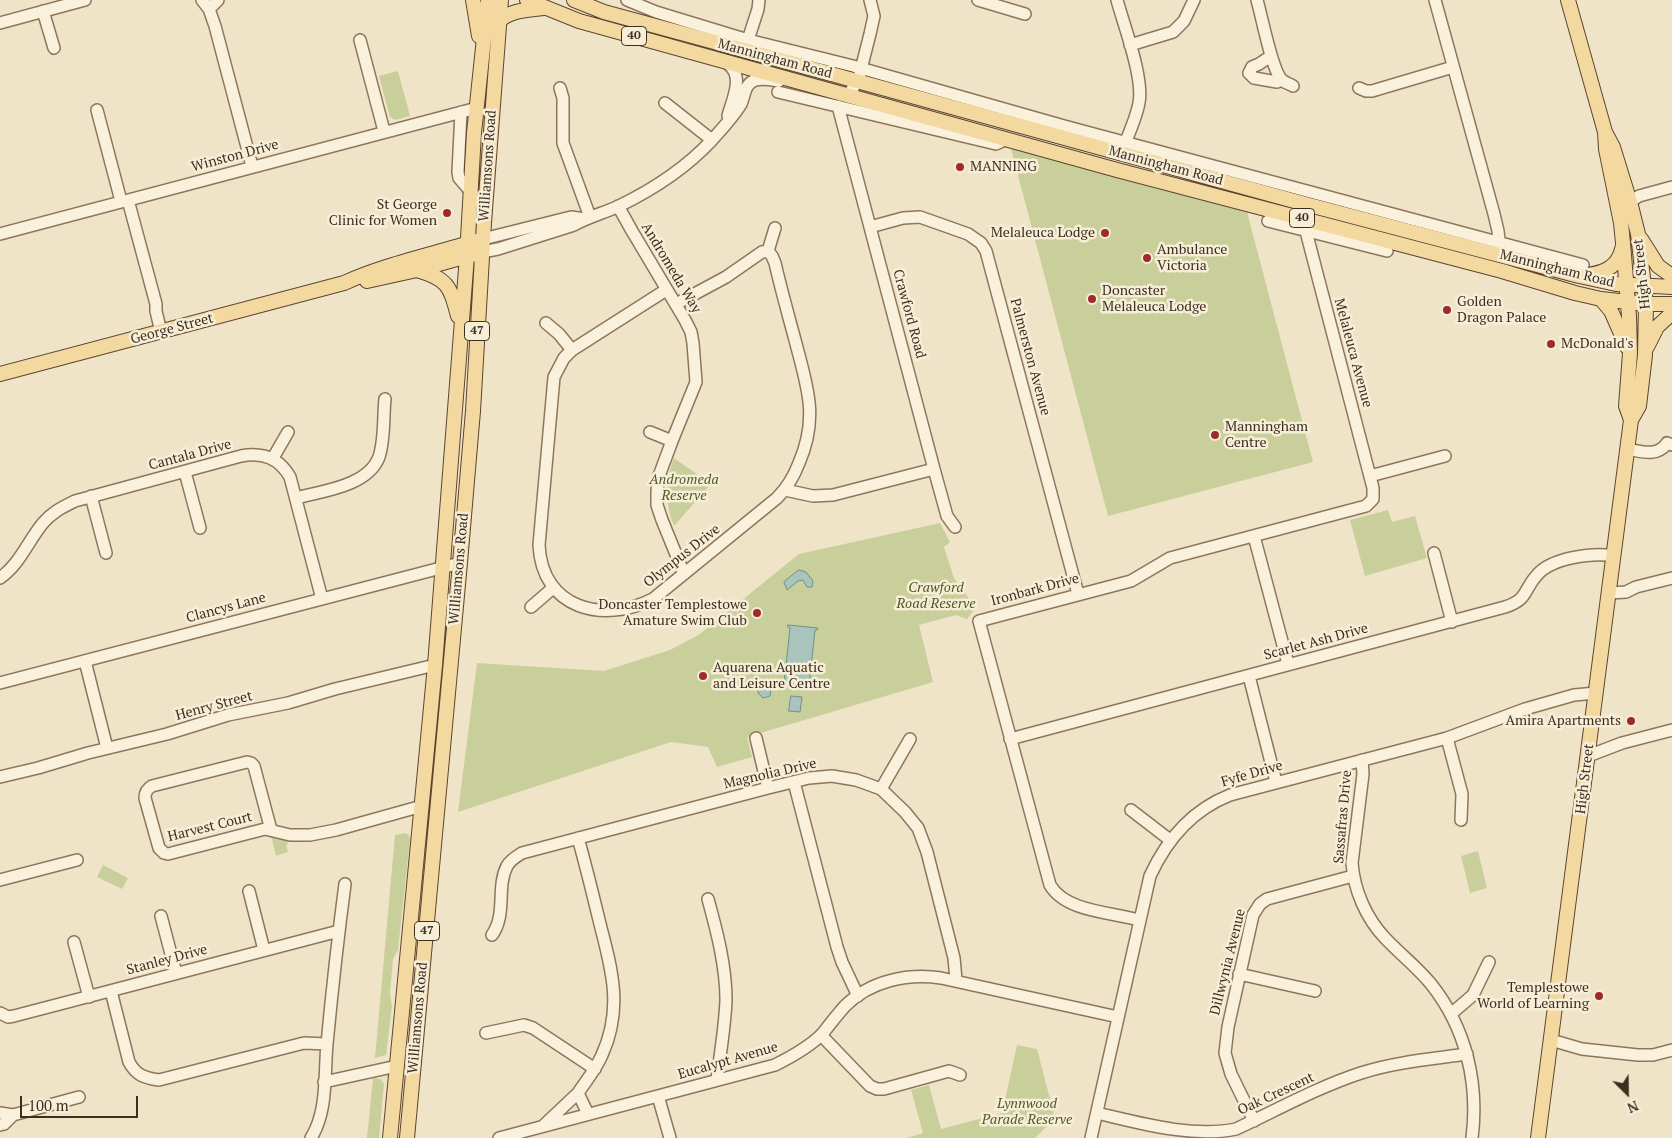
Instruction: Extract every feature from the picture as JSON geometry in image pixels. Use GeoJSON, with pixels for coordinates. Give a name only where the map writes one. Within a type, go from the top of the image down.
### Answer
{"type":"FeatureCollection","features":[{"type":"Feature","properties":{"kind":"main road"},"geometry":{"type":"LineString","coordinates":[[473,0],[482,54]]}},
{"type":"Feature","properties":{"kind":"main road","name":"Williamsons Road"},"geometry":{"type":"LineString","coordinates":[[390,1138],[435,665],[477,108],[488,0]]}},
{"type":"Feature","properties":{"kind":"main road","name":"Williamsons Road"},"geometry":{"type":"LineString","coordinates":[[407,1138],[473,411],[501,0]]}},
{"type":"Feature","properties":{"kind":"main road","name":"Manningham Road"},"geometry":{"type":"LineString","coordinates":[[527,0],[579,21],[754,70],[1122,171],[1308,218],[1575,293],[1600,299],[1646,304],[1672,304]]}},
{"type":"Feature","properties":{"kind":"main road","name":"Manningham Road"},"geometry":{"type":"LineString","coordinates":[[574,0],[604,12],[759,54],[860,75],[1129,149],[1308,218],[1499,249],[1626,285],[1672,287]]}},
{"type":"Feature","properties":{"kind":"main road","name":"High Street"},"geometry":{"type":"LineString","coordinates":[[1568,0],[1604,132],[1621,223],[1628,302],[1630,353],[1626,406],[1631,420]]}},
{"type":"Feature","properties":{"kind":"main road"},"geometry":{"type":"LineString","coordinates":[[498,22],[504,16],[513,12],[544,8]]}},
{"type":"Feature","properties":{"kind":"main road"},"geometry":{"type":"LineString","coordinates":[[754,70],[759,54]]}},
{"type":"Feature","properties":{"kind":"main road","name":"High Street"},"geometry":{"type":"LineString","coordinates":[[1538,1138],[1631,420],[1639,406],[1644,355],[1646,304],[1638,234],[1613,147],[1604,132]]}},
{"type":"Feature","properties":{"kind":"main road"},"geometry":{"type":"LineString","coordinates":[[1122,171],[1129,149]]}},
{"type":"Feature","properties":{"kind":"main road"},"geometry":{"type":"LineString","coordinates":[[1638,234],[1658,266],[1672,276]]}},
{"type":"Feature","properties":{"kind":"main road"},"geometry":{"type":"LineString","coordinates":[[1581,271],[1597,274],[1611,268],[1619,260],[1623,243]]}},
{"type":"Feature","properties":{"kind":"main road"},"geometry":{"type":"LineString","coordinates":[[467,250],[483,246]]}},
{"type":"Feature","properties":{"kind":"main road","name":"George Street"},"geometry":{"type":"LineString","coordinates":[[0,374],[344,283],[365,281],[417,270],[467,250]]}},
{"type":"Feature","properties":{"kind":"main road","name":"George Street"},"geometry":{"type":"LineString","coordinates":[[344,283],[367,272],[388,266],[467,250]]}},
{"type":"Feature","properties":{"kind":"main road"},"geometry":{"type":"LineString","coordinates":[[417,270],[442,280],[449,287],[461,328]]}},
{"type":"Feature","properties":{"kind":"main road"},"geometry":{"type":"LineString","coordinates":[[1600,299],[1611,311],[1630,353]]}},
{"type":"Feature","properties":{"kind":"main road"},"geometry":{"type":"LineString","coordinates":[[1644,355],[1652,334],[1672,313]]}},
{"type":"Feature","properties":{"kind":"main road"},"geometry":{"type":"LineString","coordinates":[[422,806],[438,805]]}},
{"type":"Feature","properties":{"kind":"street"},"geometry":{"type":"LineString","coordinates":[[0,23],[85,0]]}},
{"type":"Feature","properties":{"kind":"street"},"geometry":{"type":"LineString","coordinates":[[218,0],[205,4],[215,26],[252,166]]}},
{"type":"Feature","properties":{"kind":"street"},"geometry":{"type":"LineString","coordinates":[[627,0],[656,12],[663,28]]}},
{"type":"Feature","properties":{"kind":"street"},"geometry":{"type":"LineString","coordinates":[[748,40],[758,10],[759,0]]}},
{"type":"Feature","properties":{"kind":"street"},"geometry":{"type":"LineString","coordinates":[[848,95],[860,75],[874,16],[870,0]]}},
{"type":"Feature","properties":{"kind":"street"},"geometry":{"type":"LineString","coordinates":[[978,0],[1025,14]]}},
{"type":"Feature","properties":{"kind":"street"},"geometry":{"type":"LineString","coordinates":[[1117,0],[1141,86],[1140,101],[1129,149]]}},
{"type":"Feature","properties":{"kind":"street"},"geometry":{"type":"LineString","coordinates":[[1130,45],[1173,32],[1184,21],[1194,0]]}},
{"type":"Feature","properties":{"kind":"street"},"geometry":{"type":"LineString","coordinates":[[1256,0],[1271,56],[1281,80],[1293,86]]}},
{"type":"Feature","properties":{"kind":"street"},"geometry":{"type":"LineString","coordinates":[[1435,0],[1494,214],[1499,249]]}},
{"type":"Feature","properties":{"kind":"street"},"geometry":{"type":"LineString","coordinates":[[43,11],[54,48]]}},
{"type":"Feature","properties":{"kind":"street"},"geometry":{"type":"LineString","coordinates":[[640,21],[656,12]]}},
{"type":"Feature","properties":{"kind":"street","name":"Manningham Road"},"geometry":{"type":"LineString","coordinates":[[656,12],[860,75]]}},
{"type":"Feature","properties":{"kind":"street"},"geometry":{"type":"LineString","coordinates":[[360,40],[384,132]]}},
{"type":"Feature","properties":{"kind":"street"},"geometry":{"type":"LineString","coordinates":[[1271,56],[1252,67],[1249,73],[1254,78],[1277,82],[1281,80]]}},
{"type":"Feature","properties":{"kind":"street"},"geometry":{"type":"LineString","coordinates":[[726,62],[733,69],[736,76],[734,100],[726,122]]}},
{"type":"Feature","properties":{"kind":"street"},"geometry":{"type":"LineString","coordinates":[[1359,88],[1372,91],[1453,67]]}},
{"type":"Feature","properties":{"kind":"street"},"geometry":{"type":"LineString","coordinates":[[483,246],[571,217],[587,218],[618,206],[663,182],[693,158],[712,140],[741,103],[749,84],[755,80],[800,82]]}},
{"type":"Feature","properties":{"kind":"street","name":"Manningham Road"},"geometry":{"type":"LineString","coordinates":[[818,87],[824,103]]}},
{"type":"Feature","properties":{"kind":"street"},"geometry":{"type":"LineString","coordinates":[[560,88],[563,98],[563,143],[587,218]]}},
{"type":"Feature","properties":{"kind":"street","name":"Manningham Road"},"geometry":{"type":"LineString","coordinates":[[778,92],[996,144],[1007,140]]}},
{"type":"Feature","properties":{"kind":"street"},"geometry":{"type":"LineString","coordinates":[[665,103],[712,140]]}},
{"type":"Feature","properties":{"kind":"street","name":"Crawford Road"},"geometry":{"type":"LineString","coordinates":[[838,106],[934,468],[948,516],[955,527]]}},
{"type":"Feature","properties":{"kind":"street","name":"Winston Drive"},"geometry":{"type":"LineString","coordinates":[[0,234],[477,108]]}},
{"type":"Feature","properties":{"kind":"street"},"geometry":{"type":"LineString","coordinates":[[97,110],[163,331]]}},
{"type":"Feature","properties":{"kind":"street","name":"Williamsons Road"},"geometry":{"type":"LineString","coordinates":[[461,112],[458,172],[459,178],[471,192]]}},
{"type":"Feature","properties":{"kind":"street","name":"Manningham Road"},"geometry":{"type":"LineString","coordinates":[[1129,149],[1499,249]]}},
{"type":"Feature","properties":{"kind":"street"},"geometry":{"type":"LineString","coordinates":[[1630,202],[1639,196],[1672,187]]}},
{"type":"Feature","properties":{"kind":"street","name":"Andromeda Way"},"geometry":{"type":"LineString","coordinates":[[618,206],[691,332],[696,382],[659,476],[657,491],[658,505],[665,528],[684,574]]}},
{"type":"Feature","properties":{"kind":"street","name":"Palmerston Avenue"},"geometry":{"type":"LineString","coordinates":[[870,227],[903,218],[920,217],[975,238],[986,251],[1078,594]]}},
{"type":"Feature","properties":{"kind":"street","name":"Manningham Road"},"geometry":{"type":"LineString","coordinates":[[1268,221],[1308,218],[1387,251]]}},
{"type":"Feature","properties":{"kind":"street","name":"Melaleuca Avenue"},"geometry":{"type":"LineString","coordinates":[[1308,218],[1374,488],[1373,499],[1366,506]]}},
{"type":"Feature","properties":{"kind":"street"},"geometry":{"type":"LineString","coordinates":[[676,304],[726,277],[756,256],[768,251],[775,228]]}},
{"type":"Feature","properties":{"kind":"street","name":"Olympus Drive"},"geometry":{"type":"LineString","coordinates":[[552,588],[575,604],[603,611],[631,608],[653,599],[786,490],[805,448],[809,434],[810,406],[806,380],[772,256],[768,251]]}},
{"type":"Feature","properties":{"kind":"street"},"geometry":{"type":"LineString","coordinates":[[531,607],[552,588],[542,566],[539,545],[554,377],[560,363],[572,350],[666,290]]}},
{"type":"Feature","properties":{"kind":"street"},"geometry":{"type":"LineString","coordinates":[[546,323],[559,334],[572,350]]}},
{"type":"Feature","properties":{"kind":"street"},"geometry":{"type":"LineString","coordinates":[[296,498],[351,483],[363,478],[373,468],[379,457],[385,399]]}},
{"type":"Feature","properties":{"kind":"street"},"geometry":{"type":"LineString","coordinates":[[288,432],[273,458],[285,469],[290,477],[322,599]]}},
{"type":"Feature","properties":{"kind":"street"},"geometry":{"type":"LineString","coordinates":[[650,432],[672,441]]}},
{"type":"Feature","properties":{"kind":"street"},"geometry":{"type":"LineString","coordinates":[[1628,448],[1655,452],[1670,444]]}},
{"type":"Feature","properties":{"kind":"street","name":"Cantala Drive"},"geometry":{"type":"LineString","coordinates":[[0,578],[10,571],[32,538],[51,515],[75,500],[250,454],[273,458]]}},
{"type":"Feature","properties":{"kind":"street"},"geometry":{"type":"LineString","coordinates":[[1370,476],[1445,456]]}},
{"type":"Feature","properties":{"kind":"street"},"geometry":{"type":"LineString","coordinates":[[786,490],[813,496],[834,495],[934,468]]}},
{"type":"Feature","properties":{"kind":"street"},"geometry":{"type":"LineString","coordinates":[[185,472],[200,528]]}},
{"type":"Feature","properties":{"kind":"street"},"geometry":{"type":"LineString","coordinates":[[91,496],[106,553]]}},
{"type":"Feature","properties":{"kind":"street","name":"Ironbark Drive"},"geometry":{"type":"LineString","coordinates":[[1139,920],[1078,906],[1063,900],[1054,890],[1048,879],[980,621],[1131,580],[1170,558],[1366,506]]}},
{"type":"Feature","properties":{"kind":"street"},"geometry":{"type":"LineString","coordinates":[[1254,536],[1288,664]]}},
{"type":"Feature","properties":{"kind":"street"},"geometry":{"type":"LineString","coordinates":[[1434,553],[1452,622]]}},
{"type":"Feature","properties":{"kind":"street","name":"Scarlet Ash Drive"},"geometry":{"type":"LineString","coordinates":[[1010,739],[1513,605],[1527,592],[1537,574],[1549,566],[1589,554],[1614,556]]}},
{"type":"Feature","properties":{"kind":"street","name":"Clancys Lane"},"geometry":{"type":"LineString","coordinates":[[0,683],[460,563]]}},
{"type":"Feature","properties":{"kind":"street"},"geometry":{"type":"LineString","coordinates":[[1609,589],[1636,587],[1672,578]]}},
{"type":"Feature","properties":{"kind":"street"},"geometry":{"type":"LineString","coordinates":[[86,660],[107,748]]}},
{"type":"Feature","properties":{"kind":"street","name":"Henry Street"},"geometry":{"type":"LineString","coordinates":[[0,776],[38,768],[107,748],[167,734],[228,715],[288,703],[335,688],[435,665]]}},
{"type":"Feature","properties":{"kind":"street"},"geometry":{"type":"LineString","coordinates":[[1248,676],[1276,782]]}},
{"type":"Feature","properties":{"kind":"street","name":"Fyfe Drive"},"geometry":{"type":"LineString","coordinates":[[1091,1138],[1150,876],[1158,858],[1170,840],[1189,820],[1213,803],[1230,795],[1447,738],[1525,708],[1574,695],[1596,693]]}},
{"type":"Feature","properties":{"kind":"street"},"geometry":{"type":"LineString","coordinates":[[1589,751],[1672,730]]}},
{"type":"Feature","properties":{"kind":"street"},"geometry":{"type":"LineString","coordinates":[[756,738],[768,788]]}},
{"type":"Feature","properties":{"kind":"street"},"geometry":{"type":"LineString","coordinates":[[1447,738],[1462,794],[1461,820]]}},
{"type":"Feature","properties":{"kind":"street"},"geometry":{"type":"LineString","coordinates":[[881,789],[910,739]]}},
{"type":"Feature","properties":{"kind":"street","name":"Sassafras Drive"},"geometry":{"type":"LineString","coordinates":[[1362,760],[1363,774],[1353,850],[1354,876],[1362,904],[1374,926],[1431,984],[1451,1014],[1467,1054],[1474,1089],[1472,1138]]}},
{"type":"Feature","properties":{"kind":"street","name":"Harvest Court"},"geometry":{"type":"LineString","coordinates":[[271,830],[254,766],[251,763],[247,762],[152,786],[145,793],[159,848],[164,853],[171,853],[258,830],[271,830],[290,835],[306,836],[336,830],[422,806]]}},
{"type":"Feature","properties":{"kind":"street","name":"Magnolia Drive"},"geometry":{"type":"LineString","coordinates":[[492,935],[498,926],[507,866],[513,858],[522,853],[768,788],[820,776],[843,777],[881,789],[905,812],[918,828],[954,958],[956,980]]}},
{"type":"Feature","properties":{"kind":"street"},"geometry":{"type":"LineString","coordinates":[[794,782],[837,947],[858,996]]}},
{"type":"Feature","properties":{"kind":"street"},"geometry":{"type":"LineString","coordinates":[[1131,810],[1170,840]]}},
{"type":"Feature","properties":{"kind":"street"},"geometry":{"type":"LineString","coordinates":[[543,1126],[578,1093],[595,1069],[610,1032],[614,1006],[611,964],[578,838]]}},
{"type":"Feature","properties":{"kind":"street"},"geometry":{"type":"LineString","coordinates":[[0,880],[77,860]]}},
{"type":"Feature","properties":{"kind":"street","name":"Dillwynia Avenue"},"geometry":{"type":"LineString","coordinates":[[1254,1121],[1231,1074],[1225,1053],[1228,1027],[1253,915],[1260,904],[1267,899],[1354,876]]}},
{"type":"Feature","properties":{"kind":"street"},"geometry":{"type":"LineString","coordinates":[[311,1138],[319,1121],[345,884]]}},
{"type":"Feature","properties":{"kind":"street"},"geometry":{"type":"LineString","coordinates":[[249,891],[264,950]]}},
{"type":"Feature","properties":{"kind":"street"},"geometry":{"type":"LineString","coordinates":[[708,898],[718,934],[726,1000],[717,1080]]}},
{"type":"Feature","properties":{"kind":"street"},"geometry":{"type":"LineString","coordinates":[[161,916],[176,973]]}},
{"type":"Feature","properties":{"kind":"street","name":"Stanley Drive"},"geometry":{"type":"LineString","coordinates":[[1,1014],[8,1017],[14,1016],[339,932]]}},
{"type":"Feature","properties":{"kind":"street"},"geometry":{"type":"LineString","coordinates":[[74,942],[89,996]]}},
{"type":"Feature","properties":{"kind":"street"},"geometry":{"type":"LineString","coordinates":[[1451,1014],[1473,995],[1489,962]]}},
{"type":"Feature","properties":{"kind":"street"},"geometry":{"type":"LineString","coordinates":[[1239,974],[1315,991]]}},
{"type":"Feature","properties":{"kind":"street","name":"Eucalypt Avenue"},"geometry":{"type":"LineString","coordinates":[[499,1138],[756,1070],[792,1058],[821,1035],[846,1005],[858,996],[876,985],[905,977],[930,976],[956,980],[1118,1017]]}},
{"type":"Feature","properties":{"kind":"street"},"geometry":{"type":"LineString","coordinates":[[111,991],[129,1062],[134,1071],[144,1078],[159,1080],[304,1043],[327,1044]]}},
{"type":"Feature","properties":{"kind":"street"},"geometry":{"type":"LineString","coordinates":[[486,1033],[512,1026],[529,1026],[595,1069]]}},
{"type":"Feature","properties":{"kind":"street"},"geometry":{"type":"LineString","coordinates":[[821,1035],[870,1086],[877,1089],[884,1089],[949,1071],[960,1075]]}},
{"type":"Feature","properties":{"kind":"street"},"geometry":{"type":"LineString","coordinates":[[1550,1045],[1650,1055],[1672,1050]]}},
{"type":"Feature","properties":{"kind":"street","name":"Oak Crescent"},"geometry":{"type":"LineString","coordinates":[[1097,1113],[1195,1134],[1224,1132],[1236,1129],[1332,1084],[1364,1072],[1467,1054]]}},
{"type":"Feature","properties":{"kind":"street"},"geometry":{"type":"LineString","coordinates":[[324,1082],[397,1066]]}},
{"type":"Feature","properties":{"kind":"street"},"geometry":{"type":"LineString","coordinates":[[578,1093],[588,1114]]}},
{"type":"Feature","properties":{"kind":"street"},"geometry":{"type":"LineString","coordinates":[[658,1096],[670,1138]]}},
{"type":"Feature","properties":{"kind":"street"},"geometry":{"type":"LineString","coordinates":[[0,1113],[13,1115],[79,1097]]}},
{"type":"Feature","properties":{"kind":"street"},"geometry":{"type":"LineString","coordinates":[[0,1125],[4,1124],[13,1115]]}},
{"type":"Feature","properties":{"kind":"green space"},"geometry":{"type":"Polygon","coordinates":[[[398,71],[410,116],[395,120],[390,117],[379,76],[398,71]]]}},
{"type":"Feature","properties":{"kind":"green space","name":"Manningham Centre"},"geometry":{"type":"Polygon","coordinates":[[[1015,142],[1247,204],[1248,216],[1313,462],[1108,516],[1011,149],[1015,142]]]}},
{"type":"Feature","properties":{"kind":"green space","name":"Andromeda Reserve"},"geometry":{"type":"Polygon","coordinates":[[[674,458],[711,484],[674,526],[667,501],[667,484],[674,458]]]}},
{"type":"Feature","properties":{"kind":"green space"},"geometry":{"type":"Polygon","coordinates":[[[1388,510],[1392,522],[1415,516],[1427,558],[1365,576],[1350,520],[1388,510]]]}},
{"type":"Feature","properties":{"kind":"green space","name":"Aquarena Aquatic and Leisure Centre"},"geometry":{"type":"Polygon","coordinates":[[[940,523],[950,542],[944,547],[954,578],[976,608],[967,619],[956,615],[919,625],[933,682],[747,737],[752,757],[717,767],[708,747],[671,742],[458,812],[477,663],[604,671],[670,650],[700,634],[799,554],[940,523]]]}},
{"type":"Feature","properties":{"kind":"green space"},"geometry":{"type":"Polygon","coordinates":[[[405,833],[409,835],[410,840],[398,950],[393,959],[390,993],[392,1006],[386,1055],[375,1058],[395,835],[405,833]]]}},
{"type":"Feature","properties":{"kind":"green space"},"geometry":{"type":"Polygon","coordinates":[[[271,835],[287,839],[288,852],[276,856],[271,835]]]}},
{"type":"Feature","properties":{"kind":"green space"},"geometry":{"type":"Polygon","coordinates":[[[1478,851],[1487,888],[1470,893],[1461,856],[1478,851]]]}},
{"type":"Feature","properties":{"kind":"green space"},"geometry":{"type":"Polygon","coordinates":[[[103,865],[128,878],[122,889],[97,877],[103,865]]]}},
{"type":"Feature","properties":{"kind":"green space","name":"Lynnwood Parade Reserve"},"geometry":{"type":"Polygon","coordinates":[[[1017,1045],[1037,1049],[1055,1118],[1035,1138],[907,1138],[923,1133],[911,1090],[929,1085],[941,1129],[1002,1113],[1017,1045]]]}},
{"type":"Feature","properties":{"kind":"green space"},"geometry":{"type":"Polygon","coordinates":[[[373,1078],[381,1079],[384,1084],[379,1138],[367,1138],[373,1078]]]}},
{"type":"Feature","properties":{"kind":"water"},"geometry":{"type":"Polygon","coordinates":[[[799,570],[806,572],[813,581],[812,587],[807,587],[803,580],[798,581],[787,590],[784,582],[799,570]]]}},
{"type":"Feature","properties":{"kind":"water"},"geometry":{"type":"Polygon","coordinates":[[[788,625],[818,628],[815,630],[809,686],[784,684],[790,628],[788,625]]]}},
{"type":"Feature","properties":{"kind":"water"},"geometry":{"type":"Polygon","coordinates":[[[763,683],[769,685],[771,689],[770,696],[763,698],[756,687],[763,683]]]}},
{"type":"Feature","properties":{"kind":"water"},"geometry":{"type":"Polygon","coordinates":[[[791,696],[802,697],[800,712],[789,711],[791,696]]]}},
{"type":"Feature","properties":{"kind":"place","name":"MANNING"},"geometry":{"type":"Point","coordinates":[960,167]}},
{"type":"Feature","properties":{"kind":"place","name":"St George Clinic for Women"},"geometry":{"type":"Point","coordinates":[447,213]}},
{"type":"Feature","properties":{"kind":"place","name":"Melaleuca Lodge"},"geometry":{"type":"Point","coordinates":[1105,233]}},
{"type":"Feature","properties":{"kind":"place","name":"Ambulance Victoria"},"geometry":{"type":"Point","coordinates":[1147,258]}},
{"type":"Feature","properties":{"kind":"place","name":"Doncaster Melaleuca Lodge"},"geometry":{"type":"Point","coordinates":[1092,299]}},
{"type":"Feature","properties":{"kind":"place","name":"Golden Dragon Palace"},"geometry":{"type":"Point","coordinates":[1447,310]}},
{"type":"Feature","properties":{"kind":"place","name":"McDonald's"},"geometry":{"type":"Point","coordinates":[1551,344]}},
{"type":"Feature","properties":{"kind":"place","name":"Manningham Centre"},"geometry":{"type":"Point","coordinates":[1215,435]}},
{"type":"Feature","properties":{"kind":"place","name":"Doncaster Templestowe Amature Swim Club"},"geometry":{"type":"Point","coordinates":[757,613]}},
{"type":"Feature","properties":{"kind":"place","name":"Aquarena Aquatic and Leisure Centre"},"geometry":{"type":"Point","coordinates":[703,676]}},
{"type":"Feature","properties":{"kind":"place","name":"Amira Apartments"},"geometry":{"type":"Point","coordinates":[1631,721]}},
{"type":"Feature","properties":{"kind":"place","name":"Templestowe World of Learning"},"geometry":{"type":"Point","coordinates":[1599,996]}},
{"type":"Feature","properties":{"kind":"park label","name":"Crawford Road Reserve"},"geometry":{"type":"Point","coordinates":[936,596]}}]}
